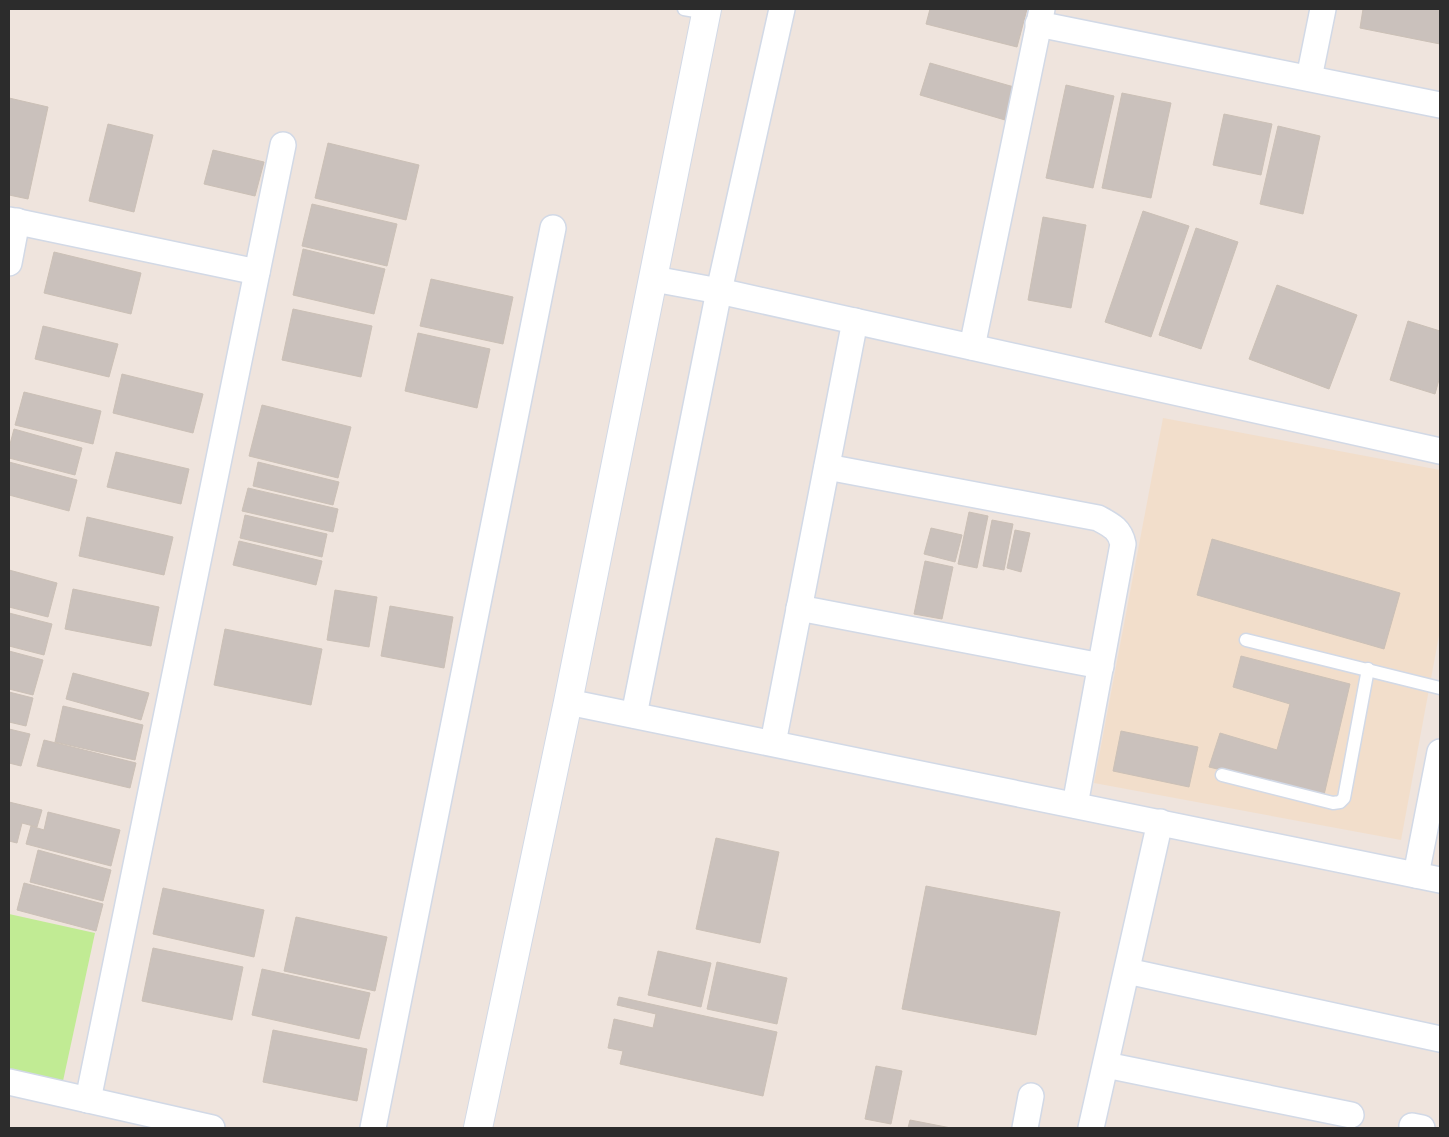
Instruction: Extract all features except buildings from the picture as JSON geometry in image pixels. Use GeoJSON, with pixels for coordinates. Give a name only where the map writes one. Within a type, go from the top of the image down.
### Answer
{"type":"FeatureCollection","features":[{"type":"Feature","properties":{"kind":"street"},"geometry":{"type":"LineString","coordinates":[[634,715],[720,291],[782,9]]}},
{"type":"Feature","properties":{"kind":"street"},"geometry":{"type":"LineString","coordinates":[[1310,78],[1323,9]]}},
{"type":"Feature","properties":{"kind":"street"},"geometry":{"type":"LineString","coordinates":[[478,1128],[568,702],[654,279],[700,10]]}},
{"type":"Feature","properties":{"kind":"street"},"geometry":{"type":"LineString","coordinates":[[972,347],[1040,16],[1310,78],[1440,104]]}},
{"type":"Feature","properties":{"kind":"street"},"geometry":{"type":"LineString","coordinates":[[88,1100],[283,145]]}},
{"type":"Feature","properties":{"kind":"street"},"geometry":{"type":"LineString","coordinates":[[9,263],[13,220],[257,272]]}},
{"type":"Feature","properties":{"kind":"street"},"geometry":{"type":"LineString","coordinates":[[373,1128],[553,228]]}},
{"type":"Feature","properties":{"kind":"street"},"geometry":{"type":"LineString","coordinates":[[654,279],[720,291],[1440,452]]}},
{"type":"Feature","properties":{"kind":"street"},"geometry":{"type":"LineString","coordinates":[[773,743],[855,321]]}},
{"type":"Feature","properties":{"kind":"street"},"geometry":{"type":"LineString","coordinates":[[827,467],[1098,518],[1121,533],[1124,544],[1075,805]]}},
{"type":"Feature","properties":{"kind":"street"},"geometry":{"type":"LineString","coordinates":[[799,608],[1101,666]]}},
{"type":"Feature","properties":{"kind":"street"},"geometry":{"type":"LineString","coordinates":[[568,702],[1440,880]]}},
{"type":"Feature","properties":{"kind":"street"},"geometry":{"type":"LineString","coordinates":[[1416,874],[1440,752]]}},
{"type":"Feature","properties":{"kind":"street"},"geometry":{"type":"LineString","coordinates":[[1091,1128],[1160,822]]}},
{"type":"Feature","properties":{"kind":"street"},"geometry":{"type":"LineString","coordinates":[[1126,971],[1440,1039]]}},
{"type":"Feature","properties":{"kind":"street"},"geometry":{"type":"LineString","coordinates":[[1106,1065],[1351,1115]]}},
{"type":"Feature","properties":{"kind":"street"},"geometry":{"type":"LineString","coordinates":[[9,1082],[212,1128]]}},
{"type":"Feature","properties":{"kind":"street"},"geometry":{"type":"LineString","coordinates":[[1025,1128],[1031,1096]]}},
{"type":"Feature","properties":{"kind":"lane"},"geometry":{"type":"LineString","coordinates":[[1246,640],[1440,688]]}},
{"type":"Feature","properties":{"kind":"lane"},"geometry":{"type":"LineString","coordinates":[[1222,775],[1333,804],[1340,802],[1344,798],[1368,669]]}},
{"type":"Feature","properties":{"kind":"shaded area"},"geometry":{"type":"Polygon","coordinates":[[[1163,418],[1440,470],[1440,630],[1401,840],[1094,783],[1163,418]]]}},
{"type":"Feature","properties":{"kind":"green space"},"geometry":{"type":"Polygon","coordinates":[[[9,914],[95,933],[63,1081],[9,1070],[9,914]]]}}]}
